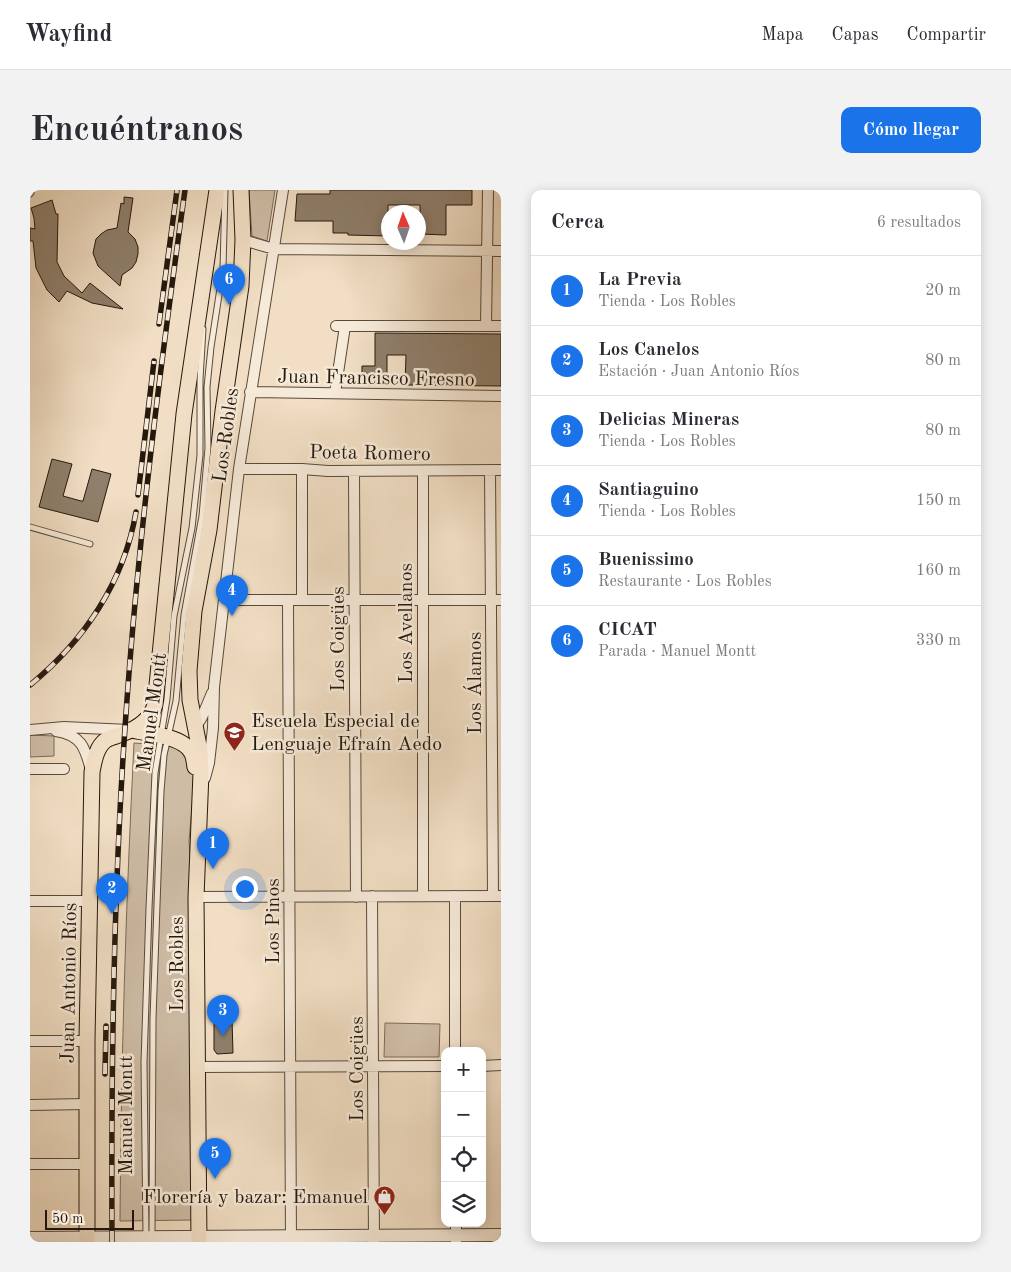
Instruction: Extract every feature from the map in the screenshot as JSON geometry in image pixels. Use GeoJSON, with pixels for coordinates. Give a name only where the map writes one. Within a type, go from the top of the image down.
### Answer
{"type":"FeatureCollection","features":[{"type":"Feature","properties":{"kind":"main road","name":"Manuel Montt"},"geometry":{"type":"LineString","coordinates":[[123,733],[139,726],[146,720],[155,705],[180,450],[217,190]]}},
{"type":"Feature","properties":{"kind":"main road","name":"Manuel Montt"},"geometry":{"type":"LineString","coordinates":[[199,801],[200,751],[189,686],[191,633],[209,530],[223,411],[241,286],[243,240],[242,190]]}},
{"type":"Feature","properties":{"kind":"main road"},"geometry":{"type":"LineString","coordinates":[[123,733],[165,736],[184,735],[195,728]]}},
{"type":"Feature","properties":{"kind":"main road","name":"Juan Antonio Ríos"},"geometry":{"type":"LineString","coordinates":[[86,1240],[86,1104],[92,772],[99,748],[106,740],[123,733]]}},
{"type":"Feature","properties":{"kind":"main road"},"geometry":{"type":"LineString","coordinates":[[165,736],[184,744],[191,752],[195,766],[199,801]]}},
{"type":"Feature","properties":{"kind":"main road","name":"Los Robles"},"geometry":{"type":"LineString","coordinates":[[199,801],[196,897],[199,1239]]}},
{"type":"Feature","properties":{"kind":"street","name":"Los Robles"},"geometry":{"type":"LineString","coordinates":[[199,801],[209,762],[213,728],[214,687],[250,392],[283,190]]}},
{"type":"Feature","properties":{"kind":"street"},"geometry":{"type":"LineString","coordinates":[[486,326],[488,190]]}},
{"type":"Feature","properties":{"kind":"street"},"geometry":{"type":"LineString","coordinates":[[243,240],[274,249],[501,251]]}},
{"type":"Feature","properties":{"kind":"street"},"geometry":{"type":"LineString","coordinates":[[335,393],[340,326],[501,326]]}},
{"type":"Feature","properties":{"kind":"street","name":"Juan Francisco Fresno"},"geometry":{"type":"LineString","coordinates":[[250,392],[501,396]]}},
{"type":"Feature","properties":{"kind":"street","name":"Poeta Romero"},"geometry":{"type":"LineString","coordinates":[[240,469],[354,471],[501,470]]}},
{"type":"Feature","properties":{"kind":"street"},"geometry":{"type":"LineString","coordinates":[[302,469],[302,600]]}},
{"type":"Feature","properties":{"kind":"street","name":"Los Avellanos"},"geometry":{"type":"LineString","coordinates":[[423,470],[424,896]]}},
{"type":"Feature","properties":{"kind":"street","name":"Los Álamos"},"geometry":{"type":"LineString","coordinates":[[490,470],[496,600],[497,896]]}},
{"type":"Feature","properties":{"kind":"street","name":"Los Coigües"},"geometry":{"type":"LineString","coordinates":[[354,471],[356,897]]}},
{"type":"Feature","properties":{"kind":"street"},"geometry":{"type":"LineString","coordinates":[[224,600],[496,600]]}},
{"type":"Feature","properties":{"kind":"street","name":"Los Pinos"},"geometry":{"type":"LineString","coordinates":[[288,601],[291,1239]]}},
{"type":"Feature","properties":{"kind":"street","name":"Los Robles"},"geometry":{"type":"LineString","coordinates":[[195,728],[202,717],[214,687]]}},
{"type":"Feature","properties":{"kind":"street"},"geometry":{"type":"LineString","coordinates":[[30,730],[70,727],[118,728],[123,733]]}},
{"type":"Feature","properties":{"kind":"street"},"geometry":{"type":"LineString","coordinates":[[42,730],[70,734],[78,739],[86,750],[92,772]]}},
{"type":"Feature","properties":{"kind":"street"},"geometry":{"type":"LineString","coordinates":[[30,769],[64,769]]}},
{"type":"Feature","properties":{"kind":"street","name":"Los Coigües"},"geometry":{"type":"LineString","coordinates":[[372,896],[374,1239]]}},
{"type":"Feature","properties":{"kind":"street"},"geometry":{"type":"LineString","coordinates":[[455,896],[455,1047]]}},
{"type":"Feature","properties":{"kind":"street"},"geometry":{"type":"LineString","coordinates":[[196,897],[497,896]]}},
{"type":"Feature","properties":{"kind":"street"},"geometry":{"type":"LineString","coordinates":[[30,900],[90,901]]}},
{"type":"Feature","properties":{"kind":"street"},"geometry":{"type":"LineString","coordinates":[[30,1041],[87,1041]]}},
{"type":"Feature","properties":{"kind":"street"},"geometry":{"type":"LineString","coordinates":[[486,1066],[501,1065]]}},
{"type":"Feature","properties":{"kind":"street"},"geometry":{"type":"LineString","coordinates":[[197,1067],[441,1066]]}},
{"type":"Feature","properties":{"kind":"street"},"geometry":{"type":"LineString","coordinates":[[30,1104],[86,1104]]}},
{"type":"Feature","properties":{"kind":"street"},"geometry":{"type":"LineString","coordinates":[[30,1164],[86,1164]]}},
{"type":"Feature","properties":{"kind":"street"},"geometry":{"type":"LineString","coordinates":[[30,1238],[86,1240],[374,1239],[456,1233],[501,1235]]}},
{"type":"Feature","properties":{"kind":"lane","name":"Manuel Montt"},"geometry":{"type":"LineString","coordinates":[[165,736],[176,701],[184,616],[198,543],[207,470],[208,381],[223,268],[225,190]]}},
{"type":"Feature","properties":{"kind":"lane","name":"Manuel Montt"},"geometry":{"type":"LineString","coordinates":[[149,1239],[152,1019],[160,800],[174,616],[190,542],[199,466],[200,379],[203,335],[200,302]]}},
{"type":"Feature","properties":{"kind":"lane"},"geometry":{"type":"LineString","coordinates":[[30,527],[90,544]]}},
{"type":"Feature","properties":{"kind":"shaded area"},"geometry":{"type":"Polygon","coordinates":[[[249,190],[275,190],[267,241],[252,236],[249,190]]]}},
{"type":"Feature","properties":{"kind":"shaded area"},"geometry":{"type":"Polygon","coordinates":[[[30,735],[54,736],[54,756],[30,757],[30,735]]]}},
{"type":"Feature","properties":{"kind":"shaded area"},"geometry":{"type":"Polygon","coordinates":[[[134,743],[165,745],[188,752],[194,763],[189,841],[192,887],[192,1220],[120,1221],[124,982],[134,743]]]}},
{"type":"Feature","properties":{"kind":"shaded area"},"geometry":{"type":"Polygon","coordinates":[[[385,1023],[440,1024],[439,1057],[384,1057],[385,1023]]]}},
{"type":"Feature","properties":{"kind":"building"},"geometry":{"type":"Polygon","coordinates":[[[330,190],[472,190],[472,205],[446,205],[446,235],[426,234],[426,205],[381,205],[381,236],[333,233],[333,221],[295,221],[297,194],[330,194],[330,190]]]}},
{"type":"Feature","properties":{"kind":"building"},"geometry":{"type":"Polygon","coordinates":[[[124,197],[133,198],[128,232],[135,239],[138,254],[132,268],[122,275],[120,286],[98,266],[93,253],[96,239],[107,230],[117,228],[121,203],[124,204],[124,197]]]}},
{"type":"Feature","properties":{"kind":"building"},"geometry":{"type":"Polygon","coordinates":[[[52,200],[56,214],[58,214],[57,262],[64,276],[82,293],[90,283],[123,309],[92,303],[67,291],[59,302],[47,290],[36,268],[33,241],[30,241],[30,228],[35,229],[31,208],[52,200]]]}},
{"type":"Feature","properties":{"kind":"building"},"geometry":{"type":"Polygon","coordinates":[[[375,333],[501,334],[501,386],[405,385],[406,355],[387,355],[387,385],[362,385],[362,366],[375,366],[375,333]]]}},
{"type":"Feature","properties":{"kind":"building"},"geometry":{"type":"Polygon","coordinates":[[[52,459],[72,464],[63,496],[81,501],[83,501],[92,469],[111,474],[98,522],[39,507],[52,459]]]}},
{"type":"Feature","properties":{"kind":"building"},"geometry":{"type":"Polygon","coordinates":[[[219,1019],[232,1019],[233,1053],[217,1054],[214,1050],[214,1023],[219,1019]]]}},
{"type":"Feature","properties":{"kind":"railway"},"geometry":{"type":"LineString","coordinates":[[159,324],[177,190]]}},
{"type":"Feature","properties":{"kind":"railway"},"geometry":{"type":"LineString","coordinates":[[112,1242],[114,985],[118,856],[125,728],[136,593],[150,459],[185,190]]}},
{"type":"Feature","properties":{"kind":"railway"},"geometry":{"type":"LineString","coordinates":[[138,495],[154,361]]}},
{"type":"Feature","properties":{"kind":"railway"},"geometry":{"type":"LineString","coordinates":[[30,685],[68,649],[99,608],[122,562],[136,512]]}},
{"type":"Feature","properties":{"kind":"railway"},"geometry":{"type":"LineString","coordinates":[[105,1074],[106,1026]]}},
{"type":"Feature","properties":{"kind":"place","name":"CICAT"},"geometry":{"type":"Point","coordinates":[229,305]}},
{"type":"Feature","properties":{"kind":"place","name":"Santiaguino"},"geometry":{"type":"Point","coordinates":[232,616]}},
{"type":"Feature","properties":{"kind":"place","name":"Escuela Especial de Lenguaje Efraín Aedo"},"geometry":{"type":"Point","coordinates":[235,751]}},
{"type":"Feature","properties":{"kind":"place","name":"La Previa"},"geometry":{"type":"Point","coordinates":[213,869]}},
{"type":"Feature","properties":{"kind":"place","name":"Los Canelos"},"geometry":{"type":"Point","coordinates":[112,914]}},
{"type":"Feature","properties":{"kind":"place","name":"Delicias Mineras"},"geometry":{"type":"Point","coordinates":[223,1036]}},
{"type":"Feature","properties":{"kind":"place","name":"Buenissimo"},"geometry":{"type":"Point","coordinates":[215,1179]}},
{"type":"Feature","properties":{"kind":"place","name":"Florería y bazar: Emanuel"},"geometry":{"type":"Point","coordinates":[384,1215]}}]}
